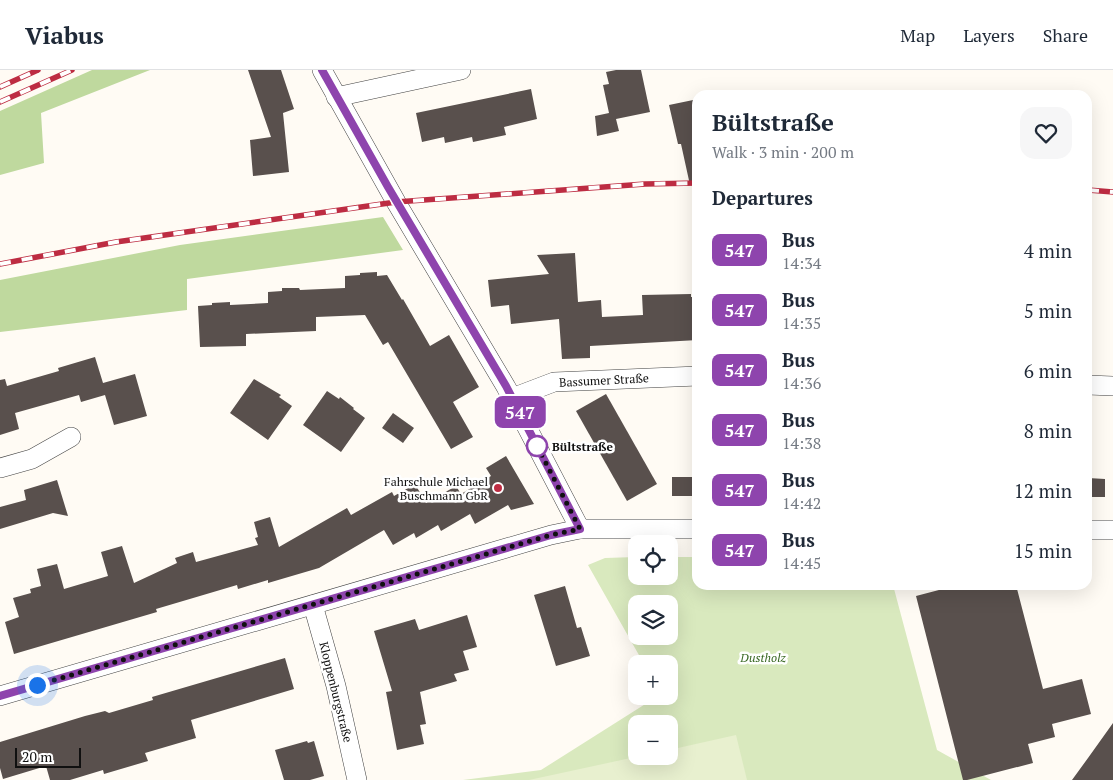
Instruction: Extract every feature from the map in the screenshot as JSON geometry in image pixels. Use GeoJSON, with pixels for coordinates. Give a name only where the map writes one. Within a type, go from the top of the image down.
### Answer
{"type":"FeatureCollection","features":[{"type":"Feature","properties":{"kind":"street"},"geometry":{"type":"LineString","coordinates":[[322,70],[512,398],[580,529]]}},
{"type":"Feature","properties":{"kind":"street"},"geometry":{"type":"LineString","coordinates":[[336,97],[462,70]]}},
{"type":"Feature","properties":{"kind":"street","name":"Bassumer Straße"},"geometry":{"type":"LineString","coordinates":[[512,398],[554,382],[692,376]]}},
{"type":"Feature","properties":{"kind":"street"},"geometry":{"type":"LineString","coordinates":[[1092,385],[1113,386]]}},
{"type":"Feature","properties":{"kind":"street"},"geometry":{"type":"LineString","coordinates":[[0,468],[32,459],[71,437]]}},
{"type":"Feature","properties":{"kind":"street"},"geometry":{"type":"LineString","coordinates":[[0,696],[551,535],[580,529],[692,529]]}},
{"type":"Feature","properties":{"kind":"street"},"geometry":{"type":"LineString","coordinates":[[1092,530],[1113,530]]}},
{"type":"Feature","properties":{"kind":"street","name":"Kloppenburgstraße"},"geometry":{"type":"LineString","coordinates":[[313,605],[336,686],[357,780]]}},
{"type":"Feature","properties":{"kind":"green space"},"geometry":{"type":"Polygon","coordinates":[[[92,70],[150,70],[41,113],[44,163],[0,175],[0,111],[92,70]]]}},
{"type":"Feature","properties":{"kind":"green space"},"geometry":{"type":"Polygon","coordinates":[[[383,217],[403,250],[187,279],[187,310],[0,332],[0,280],[180,245],[383,217]]]}},
{"type":"Feature","properties":{"kind":"green space","name":"Dustholz"},"geometry":{"type":"Polygon","coordinates":[[[628,557],[628,585],[678,585],[678,557],[692,557],[692,590],[894,590],[937,750],[991,780],[463,780],[541,770],[644,705],[678,705],[678,655],[639,655],[633,645],[678,645],[678,595],[628,595],[628,636],[588,565],[605,558],[628,557]]]}},
{"type":"Feature","properties":{"kind":"green space"},"geometry":{"type":"Polygon","coordinates":[[[736,735],[747,780],[529,780],[628,759],[628,765],[678,765],[678,748],[736,735]]]}},
{"type":"Feature","properties":{"kind":"building"},"geometry":{"type":"Polygon","coordinates":[[[248,70],[281,70],[294,109],[283,113],[289,172],[253,176],[250,140],[271,137],[248,70]]]}},
{"type":"Feature","properties":{"kind":"building"},"geometry":{"type":"Polygon","coordinates":[[[641,70],[650,112],[616,119],[619,131],[597,136],[595,116],[609,113],[603,85],[609,84],[606,72],[641,70]]]}},
{"type":"Feature","properties":{"kind":"building"},"geometry":{"type":"Polygon","coordinates":[[[531,89],[537,119],[504,127],[506,135],[473,142],[472,137],[445,143],[444,137],[422,142],[416,113],[531,89]]]}},
{"type":"Feature","properties":{"kind":"building"},"geometry":{"type":"Polygon","coordinates":[[[692,100],[692,185],[690,185],[681,144],[678,144],[669,105],[692,100]]]}},
{"type":"Feature","properties":{"kind":"building"},"geometry":{"type":"Polygon","coordinates":[[[575,253],[578,302],[601,300],[602,317],[643,315],[642,295],[691,294],[692,340],[590,346],[590,358],[562,359],[559,319],[511,324],[509,305],[491,307],[488,280],[549,274],[537,255],[575,253]]]}},
{"type":"Feature","properties":{"kind":"building"},"geometry":{"type":"Polygon","coordinates":[[[377,272],[377,276],[387,275],[430,346],[449,335],[479,387],[453,402],[473,437],[451,449],[388,342],[383,345],[365,315],[316,317],[316,331],[246,334],[246,346],[200,347],[198,306],[230,302],[230,305],[268,303],[268,292],[282,291],[282,288],[299,288],[300,290],[345,288],[345,276],[377,272]]]}},
{"type":"Feature","properties":{"kind":"building"},"geometry":{"type":"Polygon","coordinates":[[[95,357],[103,383],[135,374],[147,416],[114,425],[105,395],[81,402],[79,395],[15,413],[19,429],[0,435],[0,380],[5,379],[7,386],[59,371],[58,368],[95,357]]]}},
{"type":"Feature","properties":{"kind":"building"},"geometry":{"type":"Polygon","coordinates":[[[254,379],[281,395],[279,397],[292,406],[268,440],[230,413],[254,379]]]}},
{"type":"Feature","properties":{"kind":"building"},"geometry":{"type":"Polygon","coordinates":[[[327,391],[339,399],[340,397],[365,418],[341,452],[303,425],[327,391]]]}},
{"type":"Feature","properties":{"kind":"building"},"geometry":{"type":"Polygon","coordinates":[[[606,394],[657,484],[627,501],[576,411],[606,394]]]}},
{"type":"Feature","properties":{"kind":"building"},"geometry":{"type":"Polygon","coordinates":[[[393,413],[414,428],[403,443],[382,428],[393,413]]]}},
{"type":"Feature","properties":{"kind":"building"},"geometry":{"type":"Polygon","coordinates":[[[506,456],[534,504],[511,510],[508,505],[475,524],[470,514],[441,531],[438,525],[416,538],[414,533],[393,545],[384,530],[319,568],[268,583],[268,580],[238,589],[237,585],[156,609],[157,612],[14,654],[5,622],[19,617],[13,598],[31,593],[30,589],[41,586],[37,569],[57,564],[64,589],[108,576],[101,552],[122,546],[134,583],[177,563],[175,558],[193,552],[196,562],[258,545],[255,538],[258,537],[254,522],[270,517],[279,547],[347,508],[351,515],[392,492],[394,496],[415,484],[426,503],[456,486],[461,494],[491,476],[486,468],[506,456]]]}},
{"type":"Feature","properties":{"kind":"building"},"geometry":{"type":"Polygon","coordinates":[[[672,477],[692,477],[692,496],[672,496],[672,477]]]}},
{"type":"Feature","properties":{"kind":"building"},"geometry":{"type":"Polygon","coordinates":[[[1092,478],[1105,479],[1105,497],[1092,497],[1092,478]]]}},
{"type":"Feature","properties":{"kind":"building"},"geometry":{"type":"Polygon","coordinates":[[[57,480],[68,516],[53,513],[0,529],[0,507],[26,500],[24,490],[57,480]]]}},
{"type":"Feature","properties":{"kind":"building"},"geometry":{"type":"Polygon","coordinates":[[[565,586],[577,628],[581,627],[590,656],[556,666],[534,595],[565,586]]]}},
{"type":"Feature","properties":{"kind":"building"},"geometry":{"type":"Polygon","coordinates":[[[939,590],[1017,590],[1043,689],[1082,679],[1091,714],[1052,724],[1055,737],[1028,744],[1033,763],[963,780],[916,596],[939,590]]]}},
{"type":"Feature","properties":{"kind":"building"},"geometry":{"type":"Polygon","coordinates":[[[467,615],[477,647],[463,651],[469,670],[454,674],[457,681],[420,692],[426,724],[420,725],[424,744],[397,750],[386,692],[392,691],[374,631],[415,619],[419,630],[467,615]]]}},
{"type":"Feature","properties":{"kind":"building"},"geometry":{"type":"Polygon","coordinates":[[[285,658],[294,689],[191,720],[196,738],[145,753],[148,761],[104,774],[103,770],[70,780],[50,780],[46,766],[3,779],[0,768],[0,742],[85,716],[105,711],[109,713],[153,700],[152,697],[285,658]]]}},
{"type":"Feature","properties":{"kind":"building"},"geometry":{"type":"Polygon","coordinates":[[[1113,723],[1113,780],[1072,780],[1088,758],[1113,723]]]}},
{"type":"Feature","properties":{"kind":"building"},"geometry":{"type":"Polygon","coordinates":[[[307,741],[308,743],[314,741],[324,776],[310,780],[284,780],[275,750],[307,741]]]}},
{"type":"Feature","properties":{"kind":"railway"},"geometry":{"type":"LineString","coordinates":[[0,87],[38,70]]}},
{"type":"Feature","properties":{"kind":"railway"},"geometry":{"type":"LineString","coordinates":[[0,102],[72,70]]}},
{"type":"Feature","properties":{"kind":"railway"},"geometry":{"type":"LineString","coordinates":[[0,264],[116,242],[396,202],[645,184],[692,183]]}},
{"type":"Feature","properties":{"kind":"railway"},"geometry":{"type":"LineString","coordinates":[[1092,190],[1113,192]]}},
{"type":"Feature","properties":{"kind":"bus line","name":"547"},"geometry":{"type":"LineString","coordinates":[[0,696],[551,535],[580,529],[506,386],[388,187],[322,70]]}},
{"type":"Feature","properties":{"kind":"place","name":"Bültstraße"},"geometry":{"type":"Point","coordinates":[537,446]}},
{"type":"Feature","properties":{"kind":"place","name":"Fahrschule Michael Buschmann GbR"},"geometry":{"type":"Point","coordinates":[498,488]}},
{"type":"Feature","properties":{"kind":"route"},"geometry":{"type":"LineString","coordinates":[[37,685],[551,535],[580,529],[537,446]]}}]}
